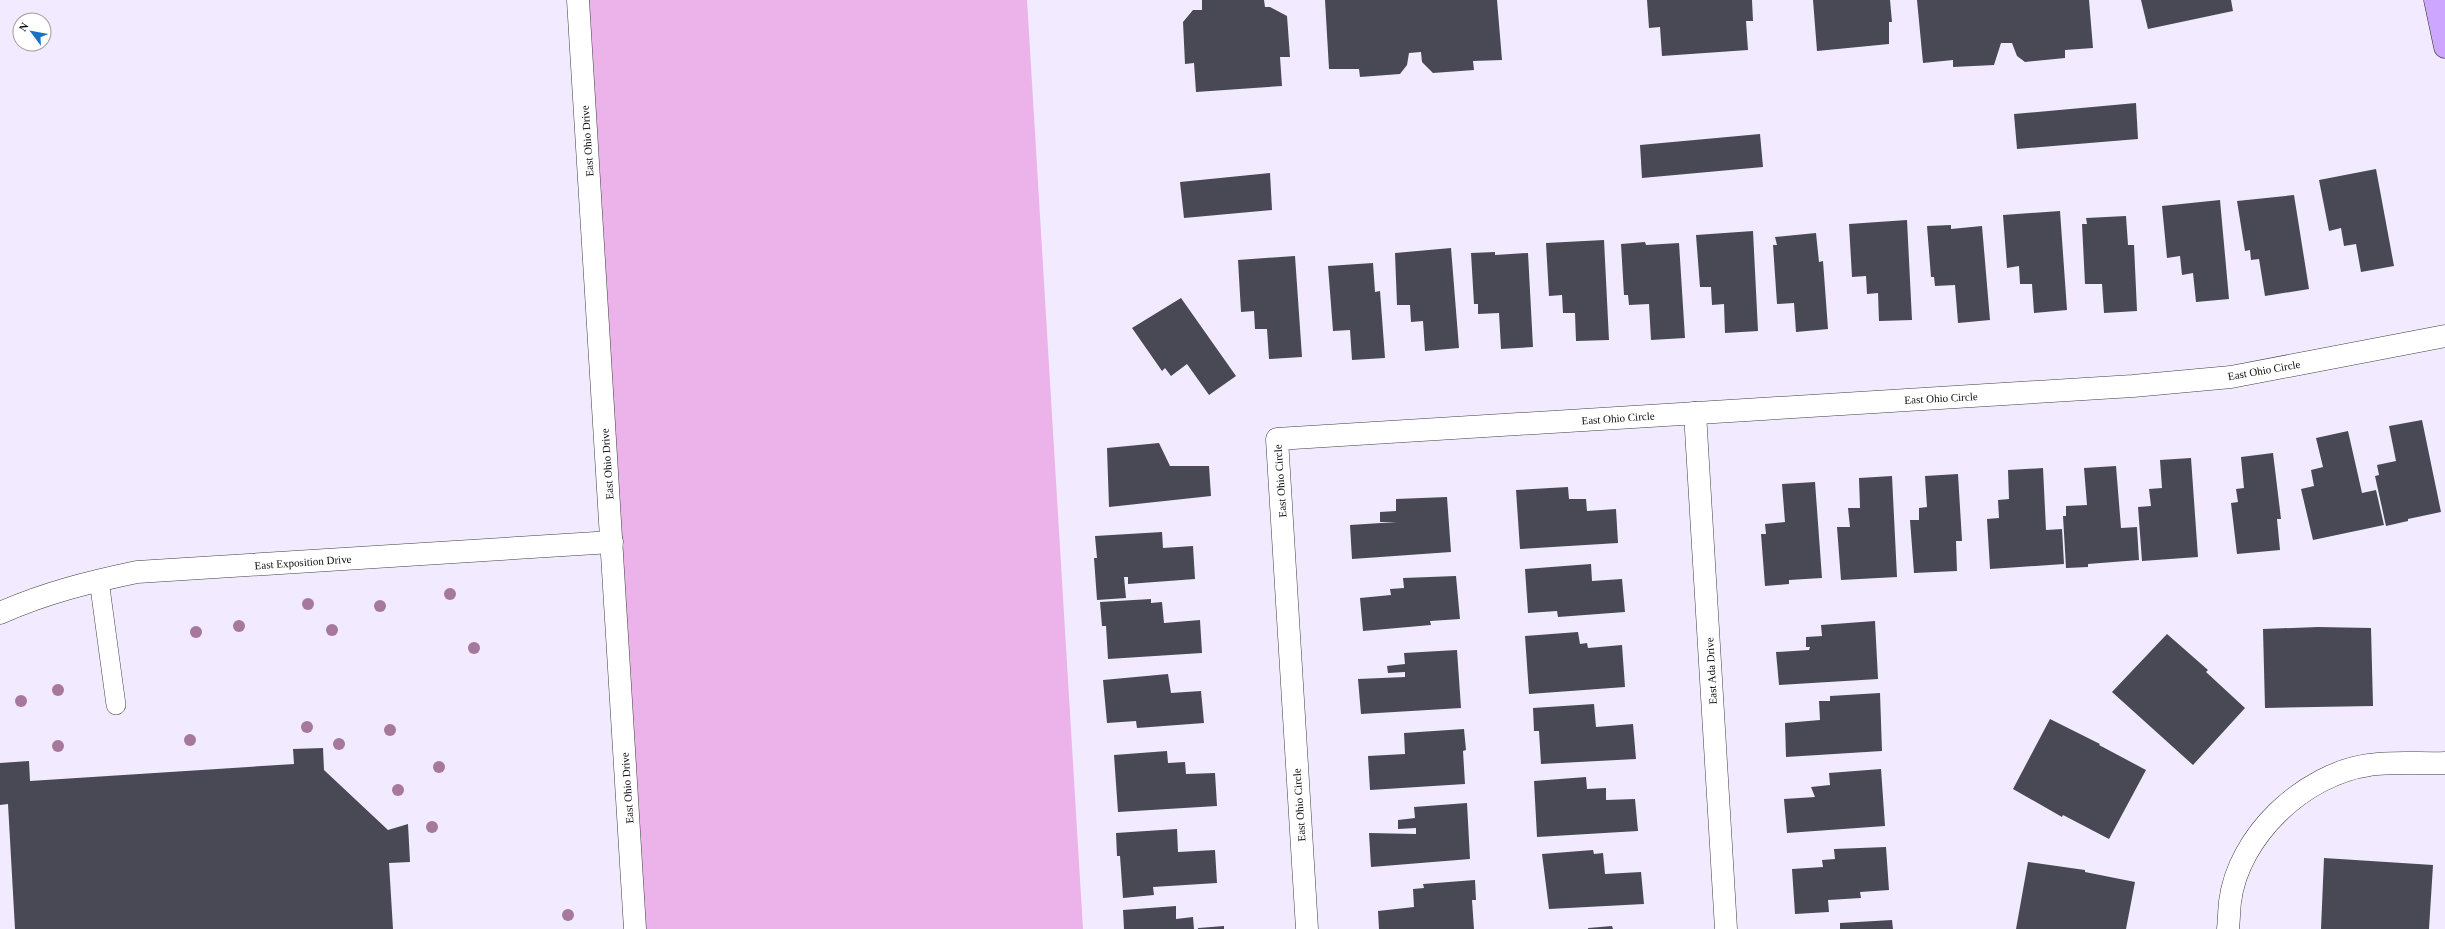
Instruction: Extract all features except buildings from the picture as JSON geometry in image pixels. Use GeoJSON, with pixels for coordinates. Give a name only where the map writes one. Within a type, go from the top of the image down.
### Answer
{"type":"FeatureCollection","features":[{"type":"Feature","properties":{"kind":"street","name":"East Ohio Drive"},"geometry":{"type":"LineString","coordinates":[[578,0],[636,929]]}},
{"type":"Feature","properties":{"kind":"street"},"geometry":{"type":"LineString","coordinates":[[2435,0],[2445,46]]}},
{"type":"Feature","properties":{"kind":"street","name":"East Ohio Circle"},"geometry":{"type":"LineString","coordinates":[[1307,929],[1277,439],[2133,386],[2231,377],[2445,336]]}},
{"type":"Feature","properties":{"kind":"street","name":"East Ada Drive"},"geometry":{"type":"LineString","coordinates":[[1695,413],[1726,929]]}},
{"type":"Feature","properties":{"kind":"street","name":"East Exposition Drive"},"geometry":{"type":"LineString","coordinates":[[0,613],[33,598],[99,580],[136,572],[612,542]]}},
{"type":"Feature","properties":{"kind":"street"},"geometry":{"type":"LineString","coordinates":[[2228,929],[2230,900],[2241,866],[2257,836],[2283,806],[2313,784],[2347,770],[2369,765],[2445,763]]}},
{"type":"Feature","properties":{"kind":"lane"},"geometry":{"type":"LineString","coordinates":[[99,580],[116,705]]}},
{"type":"Feature","properties":{"kind":"shaded area"},"geometry":{"type":"Polygon","coordinates":[[[578,0],[1027,0],[1083,929],[635,929],[578,0]]]}}]}
